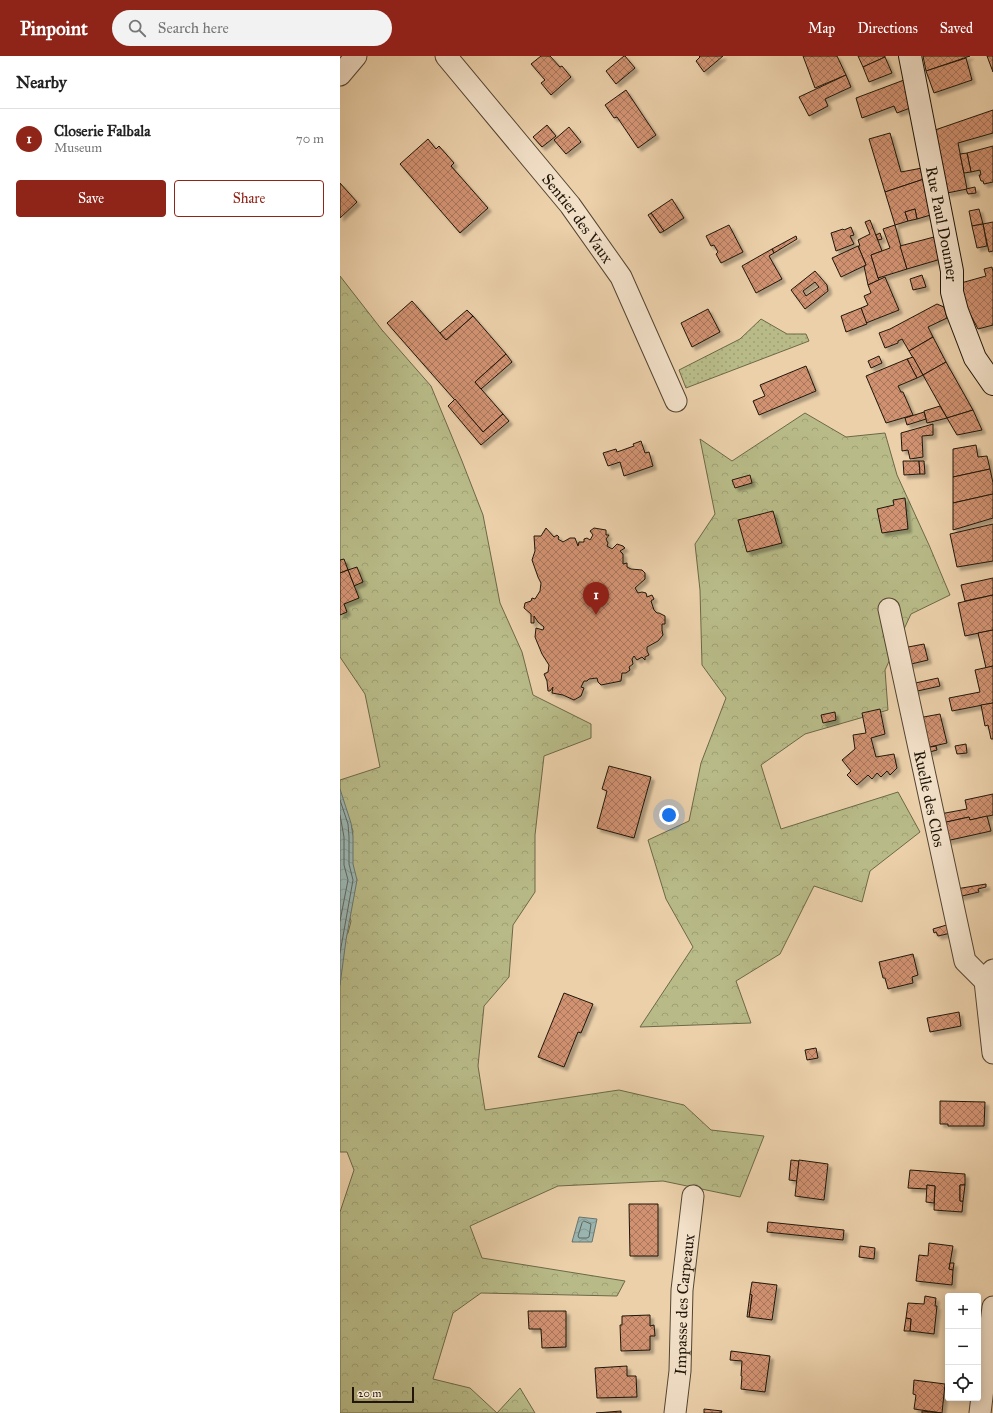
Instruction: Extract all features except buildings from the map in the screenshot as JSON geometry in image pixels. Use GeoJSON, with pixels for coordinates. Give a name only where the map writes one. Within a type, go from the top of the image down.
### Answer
{"type":"FeatureCollection","features":[{"type":"Feature","properties":{"kind":"street"},"geometry":{"type":"LineString","coordinates":[[340,75],[356,56]]}},
{"type":"Feature","properties":{"kind":"street","name":"Sentier des Vaux"},"geometry":{"type":"LineString","coordinates":[[446,56],[570,205],[621,277],[676,401]]}},
{"type":"Feature","properties":{"kind":"street","name":"Rue Paul Doumer"},"geometry":{"type":"LineString","coordinates":[[910,56],[952,271],[952,292],[957,311],[975,358],[993,384]]}},
{"type":"Feature","properties":{"kind":"street","name":"Ruelle des Clos"},"geometry":{"type":"LineString","coordinates":[[889,609],[965,961],[989,975]]}},
{"type":"Feature","properties":{"kind":"street"},"geometry":{"type":"LineString","coordinates":[[989,975],[993,1053]]}},
{"type":"Feature","properties":{"kind":"street","name":"Impasse des Carpeaux"},"geometry":{"type":"LineString","coordinates":[[675,1413],[680,1371],[682,1290],[693,1196]]}},
{"type":"Feature","properties":{"kind":"street"},"geometry":{"type":"LineString","coordinates":[[980,1413],[993,1307]]}},
{"type":"Feature","properties":{"kind":"green space"},"geometry":{"type":"Polygon","coordinates":[[[340,276],[382,330],[431,386],[483,515],[500,603],[522,652],[533,695],[591,724],[591,738],[544,756],[535,835],[535,892],[513,925],[509,977],[484,1006],[478,1066],[485,1110],[619,1090],[684,1105],[711,1130],[764,1136],[740,1197],[663,1181],[558,1186],[470,1226],[482,1258],[625,1281],[617,1296],[481,1293],[453,1313],[433,1379],[470,1388],[497,1413],[340,1413],[340,1212],[354,1170],[347,1152],[340,1152],[340,943],[348,933],[351,921],[344,899],[340,869],[351,846],[353,831],[340,799],[340,780],[380,767],[365,694],[340,657],[340,276]]]}},
{"type":"Feature","properties":{"kind":"green space"},"geometry":{"type":"Polygon","coordinates":[[[761,319],[787,334],[806,334],[809,341],[686,388],[679,370],[740,339],[761,319]]]}},
{"type":"Feature","properties":{"kind":"green space"},"geometry":{"type":"Polygon","coordinates":[[[805,413],[846,437],[885,433],[897,475],[950,595],[911,614],[885,670],[888,710],[805,734],[761,765],[781,829],[898,792],[920,832],[870,871],[862,902],[814,886],[780,954],[736,981],[751,1023],[640,1027],[693,947],[666,899],[648,840],[689,821],[701,763],[726,698],[702,665],[700,590],[695,544],[715,514],[700,439],[732,461],[805,413]]]}},
{"type":"Feature","properties":{"kind":"green space"},"geometry":{"type":"Polygon","coordinates":[[[520,1388],[535,1413],[497,1413],[520,1388]]]}},
{"type":"Feature","properties":{"kind":"water"},"geometry":{"type":"Polygon","coordinates":[[[340,789],[351,823],[353,836],[353,864],[357,880],[346,940],[340,985],[340,789]]]}},
{"type":"Feature","properties":{"kind":"water"},"geometry":{"type":"Polygon","coordinates":[[[579,1217],[597,1219],[592,1242],[572,1242],[579,1217]]]}},
{"type":"Feature","properties":{"kind":"place","name":"Closerie Falbala"},"geometry":{"type":"Point","coordinates":[596,615]}}]}
